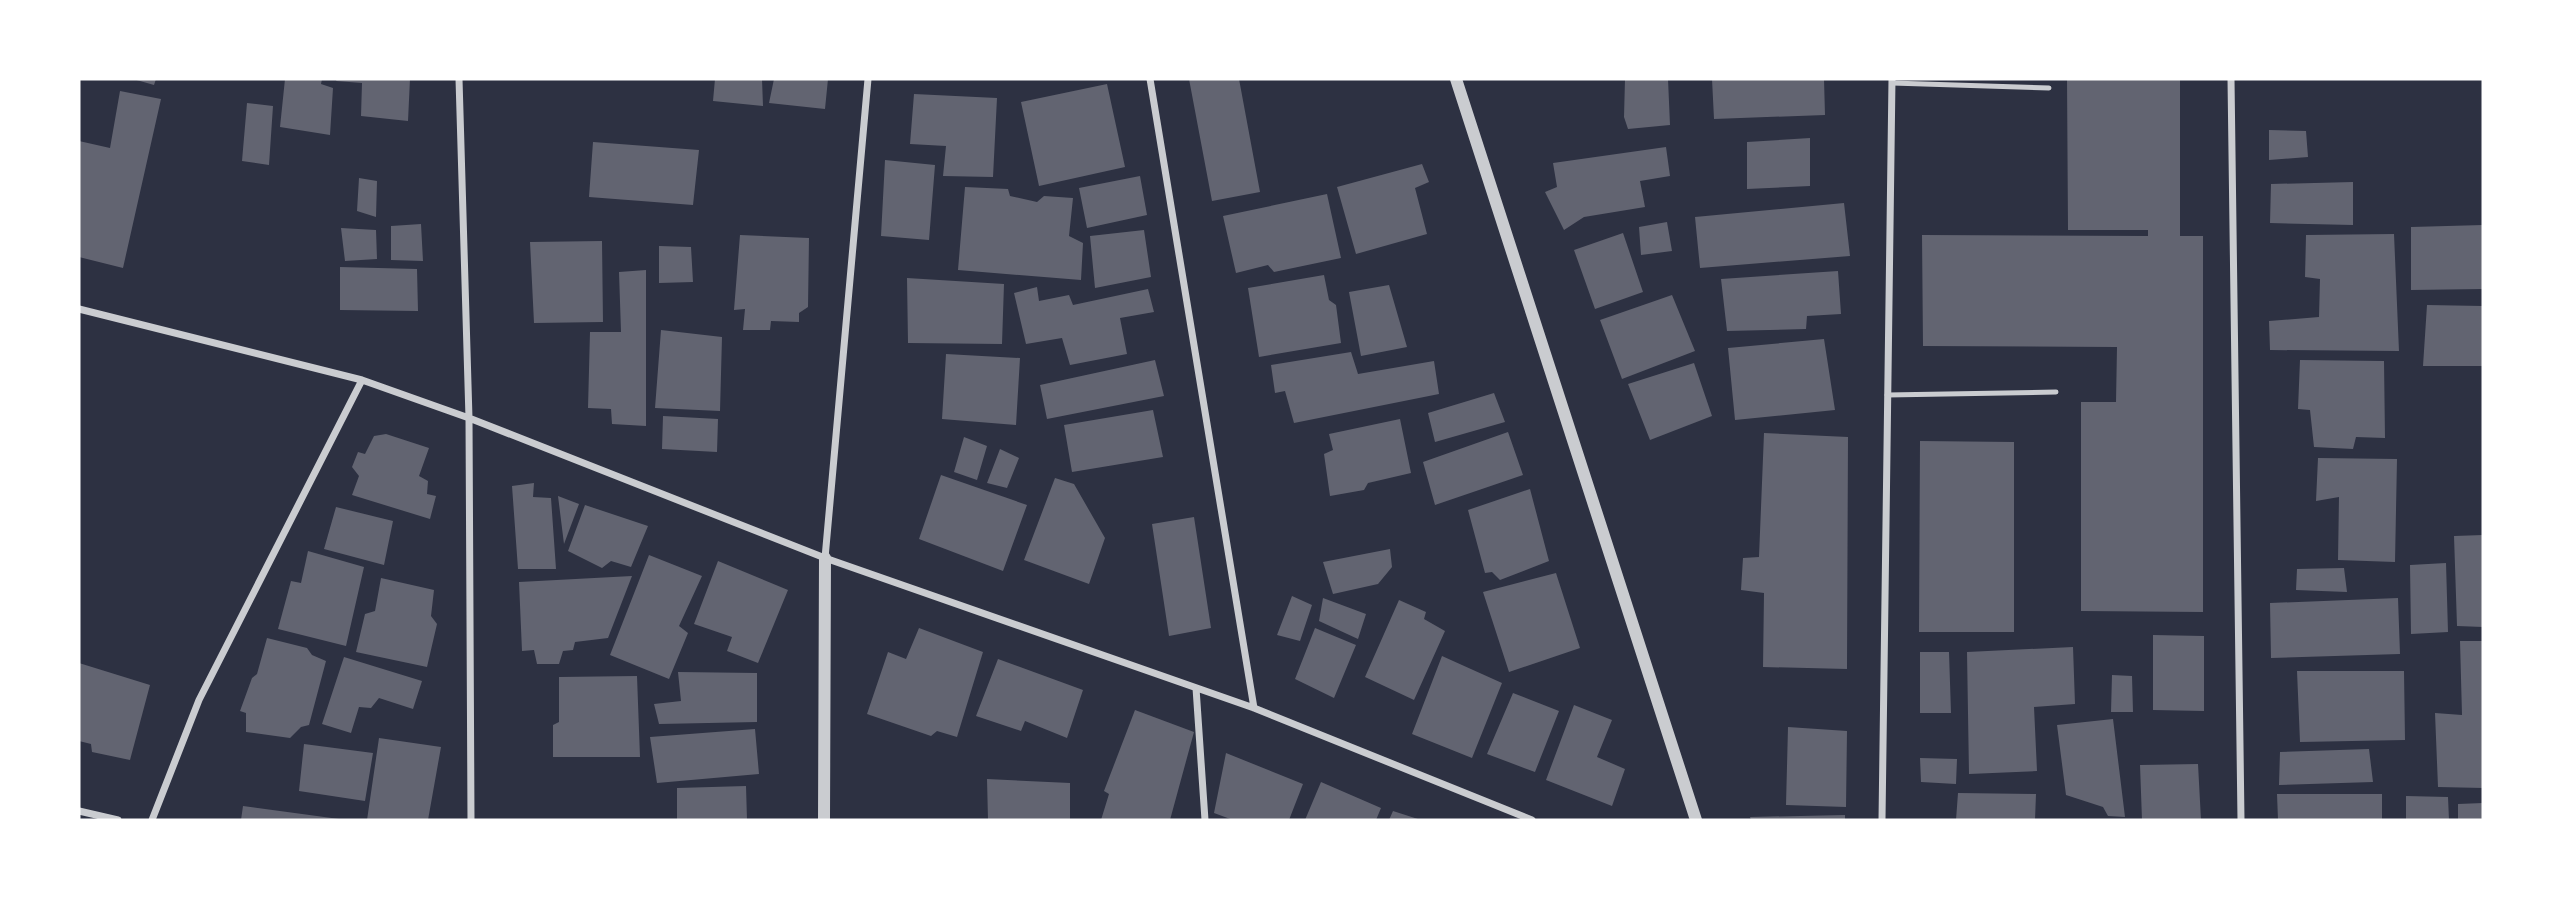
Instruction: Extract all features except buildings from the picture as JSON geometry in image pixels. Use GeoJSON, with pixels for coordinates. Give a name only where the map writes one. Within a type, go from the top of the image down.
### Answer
{"type":"FeatureCollection","features":[{"type":"Feature","properties":{"kind":"street"},"geometry":{"type":"LineString","coordinates":[[459,79],[469,418],[471,820]]}},
{"type":"Feature","properties":{"kind":"street"},"geometry":{"type":"LineString","coordinates":[[824,820],[825,558],[868,79]]}},
{"type":"Feature","properties":{"kind":"street"},"geometry":{"type":"LineString","coordinates":[[1150,79],[1254,708]]}},
{"type":"Feature","properties":{"kind":"street"},"geometry":{"type":"LineString","coordinates":[[1457,79],[1696,820]]}},
{"type":"Feature","properties":{"kind":"street"},"geometry":{"type":"LineString","coordinates":[[2231,79],[2241,820]]}},
{"type":"Feature","properties":{"kind":"street"},"geometry":{"type":"LineString","coordinates":[[1882,820],[1892,81]]}},
{"type":"Feature","properties":{"kind":"street"},"geometry":{"type":"LineString","coordinates":[[79,309],[362,380],[469,418],[825,558],[1254,708],[1532,820]]}},
{"type":"Feature","properties":{"kind":"street"},"geometry":{"type":"LineString","coordinates":[[152,820],[199,699],[362,380]]}},
{"type":"Feature","properties":{"kind":"street"},"geometry":{"type":"LineString","coordinates":[[1196,688],[1205,820]]}},
{"type":"Feature","properties":{"kind":"street"},"geometry":{"type":"LineString","coordinates":[[79,811],[118,820]]}},
{"type":"Feature","properties":{"kind":"lane"},"geometry":{"type":"LineString","coordinates":[[1892,81],[2049,88]]}},
{"type":"Feature","properties":{"kind":"lane"},"geometry":{"type":"LineString","coordinates":[[1888,396],[2056,392]]}}]}
